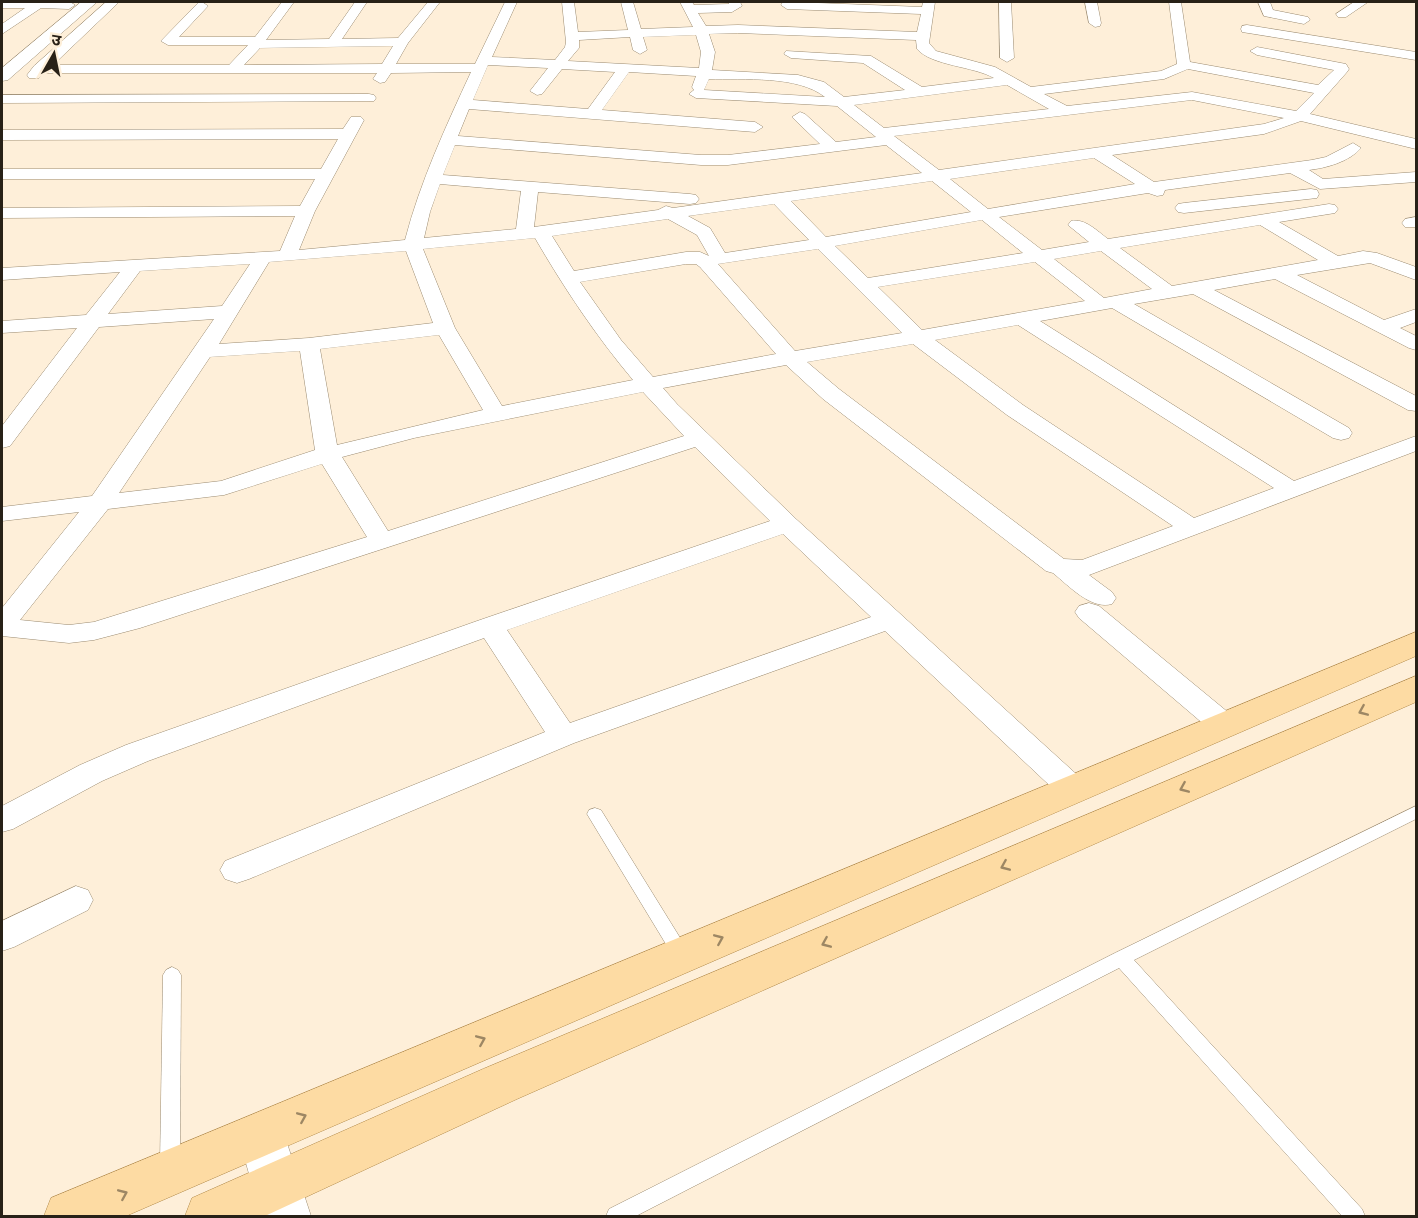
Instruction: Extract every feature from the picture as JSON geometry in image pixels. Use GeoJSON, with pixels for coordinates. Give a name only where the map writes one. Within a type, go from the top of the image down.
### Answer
{"type":"FeatureCollection","features":[{"type":"Feature","properties":{"kind":"main road"},"geometry":{"type":"LineString","coordinates":[[69,1216],[1416,643]]}},
{"type":"Feature","properties":{"kind":"main road"},"geometry":{"type":"LineString","coordinates":[[210,1216],[282,1202],[500,1084],[1416,688]]}},
{"type":"Feature","properties":{"kind":"street"},"geometry":{"type":"LineString","coordinates":[[3,70],[90,2]]}},
{"type":"Feature","properties":{"kind":"street"},"geometry":{"type":"LineString","coordinates":[[5,102],[113,2]]}},
{"type":"Feature","properties":{"kind":"street"},"geometry":{"type":"LineString","coordinates":[[233,69],[288,2]]}},
{"type":"Feature","properties":{"kind":"street"},"geometry":{"type":"LineString","coordinates":[[333,43],[361,2]]}},
{"type":"Feature","properties":{"kind":"street"},"geometry":{"type":"LineString","coordinates":[[287,256],[325,174],[402,42],[434,2]]}},
{"type":"Feature","properties":{"kind":"street"},"geometry":{"type":"LineString","coordinates":[[496,414],[445,328],[413,246],[417,225],[433,179],[463,104],[511,2]]}},
{"type":"Feature","properties":{"kind":"street"},"geometry":{"type":"LineString","coordinates":[[537,91],[572,48],[568,2]]}},
{"type":"Feature","properties":{"kind":"street"},"geometry":{"type":"LineString","coordinates":[[627,2],[641,52]]}},
{"type":"Feature","properties":{"kind":"street"},"geometry":{"type":"LineString","coordinates":[[734,2],[736,6],[732,8],[688,5],[708,54],[704,73],[693,99],[843,102],[1011,80]]}},
{"type":"Feature","properties":{"kind":"street"},"geometry":{"type":"LineString","coordinates":[[1005,2],[1007,58]]}},
{"type":"Feature","properties":{"kind":"street"},"geometry":{"type":"LineString","coordinates":[[1091,2],[1095,23]]}},
{"type":"Feature","properties":{"kind":"street"},"geometry":{"type":"LineString","coordinates":[[1175,2],[1182,62],[1186,65],[1321,91]]}},
{"type":"Feature","properties":{"kind":"street"},"geometry":{"type":"LineString","coordinates":[[1264,2],[1268,13],[1312,21]]}},
{"type":"Feature","properties":{"kind":"street"},"geometry":{"type":"LineString","coordinates":[[1341,22],[1362,2]]}},
{"type":"Feature","properties":{"kind":"street"},"geometry":{"type":"LineString","coordinates":[[3,28],[39,3]]}},
{"type":"Feature","properties":{"kind":"street"},"geometry":{"type":"LineString","coordinates":[[3,70],[40,29],[71,3]]}},
{"type":"Feature","properties":{"kind":"street"},"geometry":{"type":"LineString","coordinates":[[2,4],[71,3]]}},
{"type":"Feature","properties":{"kind":"street"},"geometry":{"type":"LineString","coordinates":[[787,5],[929,6],[924,49],[931,54],[974,64],[1011,80],[1063,110]]}},
{"type":"Feature","properties":{"kind":"street"},"geometry":{"type":"LineString","coordinates":[[140,69],[202,6]]}},
{"type":"Feature","properties":{"kind":"street"},"geometry":{"type":"LineString","coordinates":[[40,29],[58,29]]}},
{"type":"Feature","properties":{"kind":"street"},"geometry":{"type":"LineString","coordinates":[[572,36],[738,29],[924,36]]}},
{"type":"Feature","properties":{"kind":"street"},"geometry":{"type":"LineString","coordinates":[[1247,29],[1416,56]]}},
{"type":"Feature","properties":{"kind":"street"},"geometry":{"type":"LineString","coordinates":[[793,30],[790,60],[866,59],[919,92]]}},
{"type":"Feature","properties":{"kind":"street"},"geometry":{"type":"LineString","coordinates":[[161,48],[257,42],[402,42]]}},
{"type":"Feature","properties":{"kind":"street"},"geometry":{"type":"LineString","coordinates":[[2,274],[413,246],[532,232],[1264,129],[1287,124],[1300,116],[1341,69],[1341,67],[1257,51]]}},
{"type":"Feature","properties":{"kind":"street"},"geometry":{"type":"LineString","coordinates":[[3,70],[387,68],[481,64],[560,64],[811,81],[843,102],[1038,256],[1108,303],[1341,433]]}},
{"type":"Feature","properties":{"kind":"street"},"geometry":{"type":"LineString","coordinates":[[1030,91],[1164,75],[1186,65]]}},
{"type":"Feature","properties":{"kind":"street"},"geometry":{"type":"LineString","coordinates":[[592,114],[625,68]]}},
{"type":"Feature","properties":{"kind":"street"},"geometry":{"type":"LineString","coordinates":[[241,99],[262,69]]}},
{"type":"Feature","properties":{"kind":"street"},"geometry":{"type":"LineString","coordinates":[[450,140],[701,160],[728,160],[832,147],[1063,110],[1192,96],[1300,116],[1416,144]]}},
{"type":"Feature","properties":{"kind":"street"},"geometry":{"type":"LineString","coordinates":[[5,102],[369,98]]}},
{"type":"Feature","properties":{"kind":"street"},"geometry":{"type":"LineString","coordinates":[[463,104],[755,127]]}},
{"type":"Feature","properties":{"kind":"street"},"geometry":{"type":"LineString","coordinates":[[800,117],[832,147]]}},
{"type":"Feature","properties":{"kind":"street"},"geometry":{"type":"LineString","coordinates":[[2,135],[349,134]]}},
{"type":"Feature","properties":{"kind":"street"},"geometry":{"type":"LineString","coordinates":[[630,194],[704,232],[718,256],[822,243],[1150,187],[1291,168],[1324,162],[1353,148]]}},
{"type":"Feature","properties":{"kind":"street"},"geometry":{"type":"LineString","coordinates":[[1096,152],[1214,227]]}},
{"type":"Feature","properties":{"kind":"street"},"geometry":{"type":"LineString","coordinates":[[1291,168],[1320,184],[1416,177]]}},
{"type":"Feature","properties":{"kind":"street"},"geometry":{"type":"LineString","coordinates":[[2,174],[325,174]]}},
{"type":"Feature","properties":{"kind":"street"},"geometry":{"type":"LineString","coordinates":[[433,179],[739,203]]}},
{"type":"Feature","properties":{"kind":"street"},"geometry":{"type":"LineString","coordinates":[[530,187],[532,232],[568,278],[614,344],[647,384],[698,439],[787,524],[1074,790]]}},
{"type":"Feature","properties":{"kind":"street"},"geometry":{"type":"LineString","coordinates":[[778,198],[917,337],[1023,416],[1191,527]]}},
{"type":"Feature","properties":{"kind":"street"},"geometry":{"type":"LineString","coordinates":[[864,284],[1261,219],[1327,200],[1184,208]]}},
{"type":"Feature","properties":{"kind":"street"},"geometry":{"type":"LineString","coordinates":[[2,213],[306,211]]}},
{"type":"Feature","properties":{"kind":"street"},"geometry":{"type":"LineString","coordinates":[[1261,219],[1335,262]]}},
{"type":"Feature","properties":{"kind":"street"},"geometry":{"type":"LineString","coordinates":[[1077,225],[1168,292]]}},
{"type":"Feature","properties":{"kind":"street"},"geometry":{"type":"LineString","coordinates":[[2,514],[224,488],[328,454],[496,414],[790,358],[1022,319],[1335,262],[1374,256],[1416,274]]}},
{"type":"Feature","properties":{"kind":"street"},"geometry":{"type":"LineString","coordinates":[[2,626],[99,504],[204,351],[263,258]]}},
{"type":"Feature","properties":{"kind":"street"},"geometry":{"type":"LineString","coordinates":[[568,278],[687,258],[700,258],[707,263],[790,358],[831,394],[1055,565],[1063,568],[1076,570],[1088,567],[1416,442]]}},
{"type":"Feature","properties":{"kind":"street"},"geometry":{"type":"LineString","coordinates":[[2,441],[134,266]]}},
{"type":"Feature","properties":{"kind":"street"},"geometry":{"type":"LineString","coordinates":[[1277,272],[1416,344]]}},
{"type":"Feature","properties":{"kind":"street"},"geometry":{"type":"LineString","coordinates":[[1195,287],[1416,405]]}},
{"type":"Feature","properties":{"kind":"street"},"geometry":{"type":"LineString","coordinates":[[2,327],[228,312]]}},
{"type":"Feature","properties":{"kind":"street"},"geometry":{"type":"LineString","coordinates":[[1383,327],[1416,315]]}},
{"type":"Feature","properties":{"kind":"street"},"geometry":{"type":"LineString","coordinates":[[1022,319],[1292,489]]}},
{"type":"Feature","properties":{"kind":"street"},"geometry":{"type":"LineString","coordinates":[[204,351],[309,344],[445,328]]}},
{"type":"Feature","properties":{"kind":"street"},"geometry":{"type":"LineString","coordinates":[[309,344],[323,436],[328,454],[381,540]]}},
{"type":"Feature","properties":{"kind":"street"},"geometry":{"type":"LineString","coordinates":[[2,626],[69,633],[94,631],[130,622],[698,439]]}},
{"type":"Feature","properties":{"kind":"street"},"geometry":{"type":"LineString","coordinates":[[2,820],[91,773],[137,753],[490,626],[787,524]]}},
{"type":"Feature","properties":{"kind":"street"},"geometry":{"type":"LineString","coordinates":[[1063,568],[1096,605],[1224,725]]}},
{"type":"Feature","properties":{"kind":"street"},"geometry":{"type":"LineString","coordinates":[[237,870],[563,736],[891,619]]}},
{"type":"Feature","properties":{"kind":"street"},"geometry":{"type":"LineString","coordinates":[[490,626],[563,736]]}},
{"type":"Feature","properties":{"kind":"street"},"geometry":{"type":"LineString","coordinates":[[2,938],[76,900]]}},
{"type":"Feature","properties":{"kind":"street"},"geometry":{"type":"LineString","coordinates":[[262,1135],[282,1202]]}},
{"type":"Feature","properties":{"kind":"lane"},"geometry":{"type":"LineString","coordinates":[[616,1216],[1121,958],[1416,812]]}},
{"type":"Feature","properties":{"kind":"lane"},"geometry":{"type":"LineString","coordinates":[[595,814],[681,954]]}},
{"type":"Feature","properties":{"kind":"lane"},"geometry":{"type":"LineString","coordinates":[[1121,958],[1355,1216]]}},
{"type":"Feature","properties":{"kind":"lane"},"geometry":{"type":"LineString","coordinates":[[170,1174],[172,975]]}}]}
